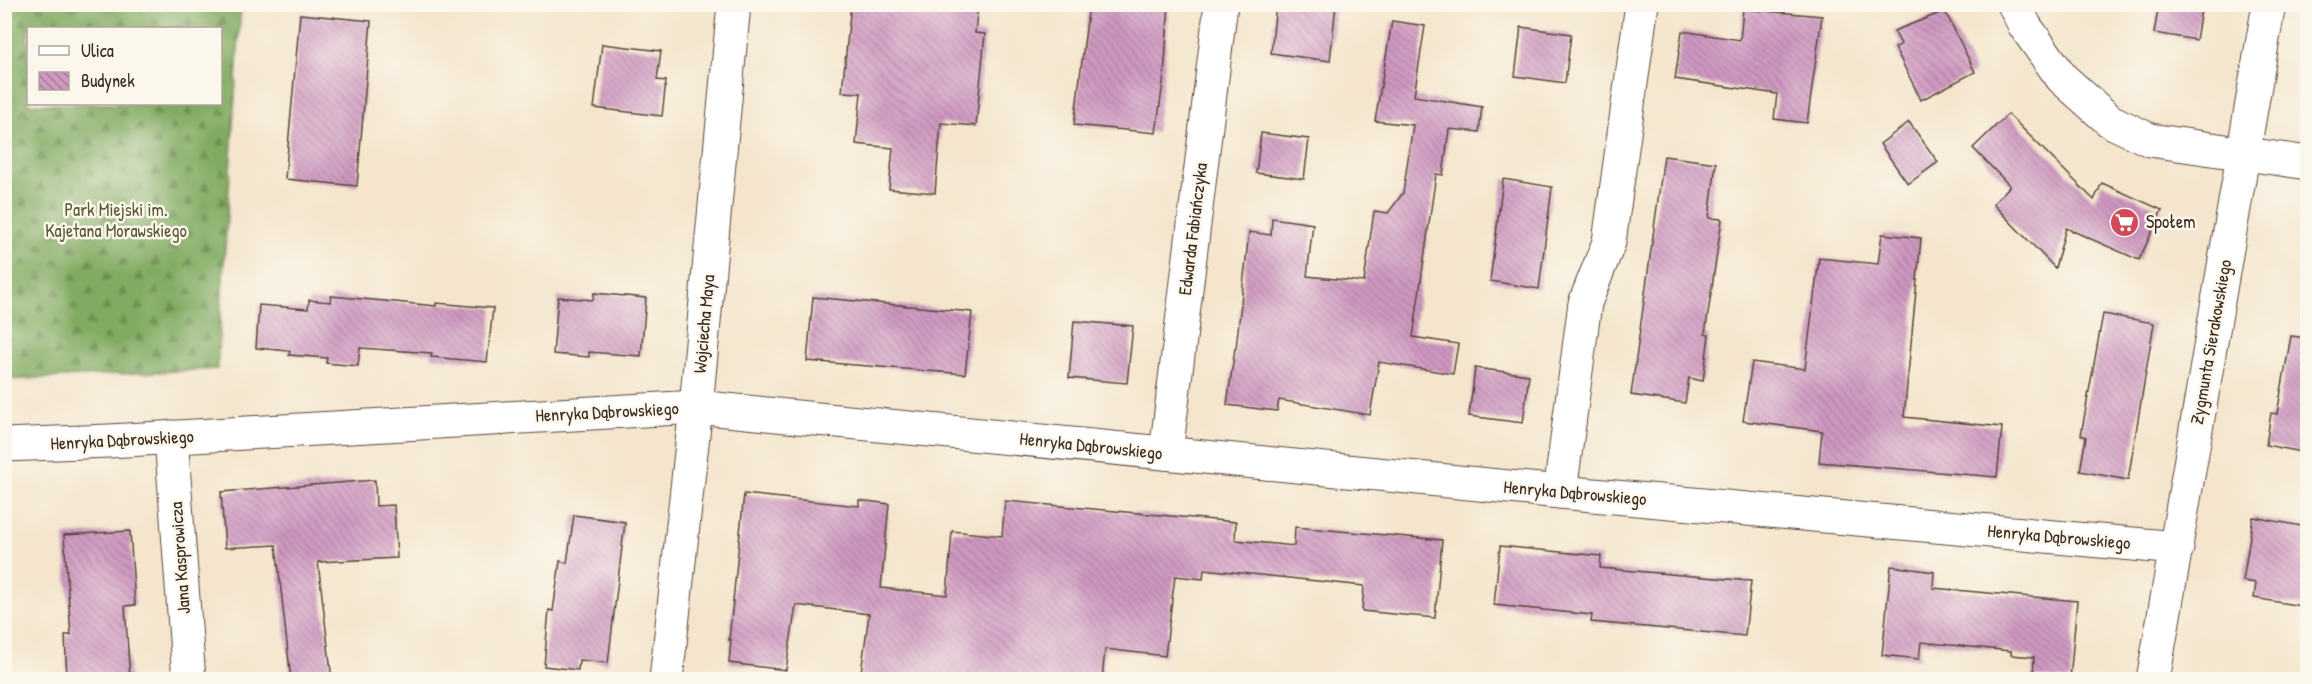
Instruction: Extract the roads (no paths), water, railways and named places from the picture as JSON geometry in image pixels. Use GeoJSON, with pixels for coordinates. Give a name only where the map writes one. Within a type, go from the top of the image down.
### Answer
{"type":"FeatureCollection","features":[{"type":"Feature","properties":{"kind":"street","name":"Wojciecha Maya"},"geometry":{"type":"LineString","coordinates":[[666,680],[696,407],[734,4]]}},
{"type":"Feature","properties":{"kind":"street","name":"Edwarda Fabiańczyka"},"geometry":{"type":"LineString","coordinates":[[1166,453],[1221,4]]}},
{"type":"Feature","properties":{"kind":"street"},"geometry":{"type":"LineString","coordinates":[[1560,492],[1585,303],[1610,242],[1642,4]]}},
{"type":"Feature","properties":{"kind":"street"},"geometry":{"type":"LineString","coordinates":[[2014,4],[2025,26],[2062,78],[2110,121],[2150,140],[2307,163]]}},
{"type":"Feature","properties":{"kind":"street","name":"Zygmunta Sierakowskiego"},"geometry":{"type":"LineString","coordinates":[[2153,680],[2269,4]]}},
{"type":"Feature","properties":{"kind":"street","name":"Henryka Dąbrowskiego"},"geometry":{"type":"LineString","coordinates":[[4,445],[696,407],[1560,492],[2176,548]]}},
{"type":"Feature","properties":{"kind":"street","name":"Jana Kasprowicza"},"geometry":{"type":"LineString","coordinates":[[171,437],[189,680]]}},
{"type":"Feature","properties":{"kind":"place","name":"Społem"},"geometry":{"type":"Point","coordinates":[2125,222]}},
{"type":"Feature","properties":{"kind":"park label","name":"Park Miejski im. Kajetana Morawskiego"},"geometry":{"type":"Point","coordinates":[116,220]}}]}
